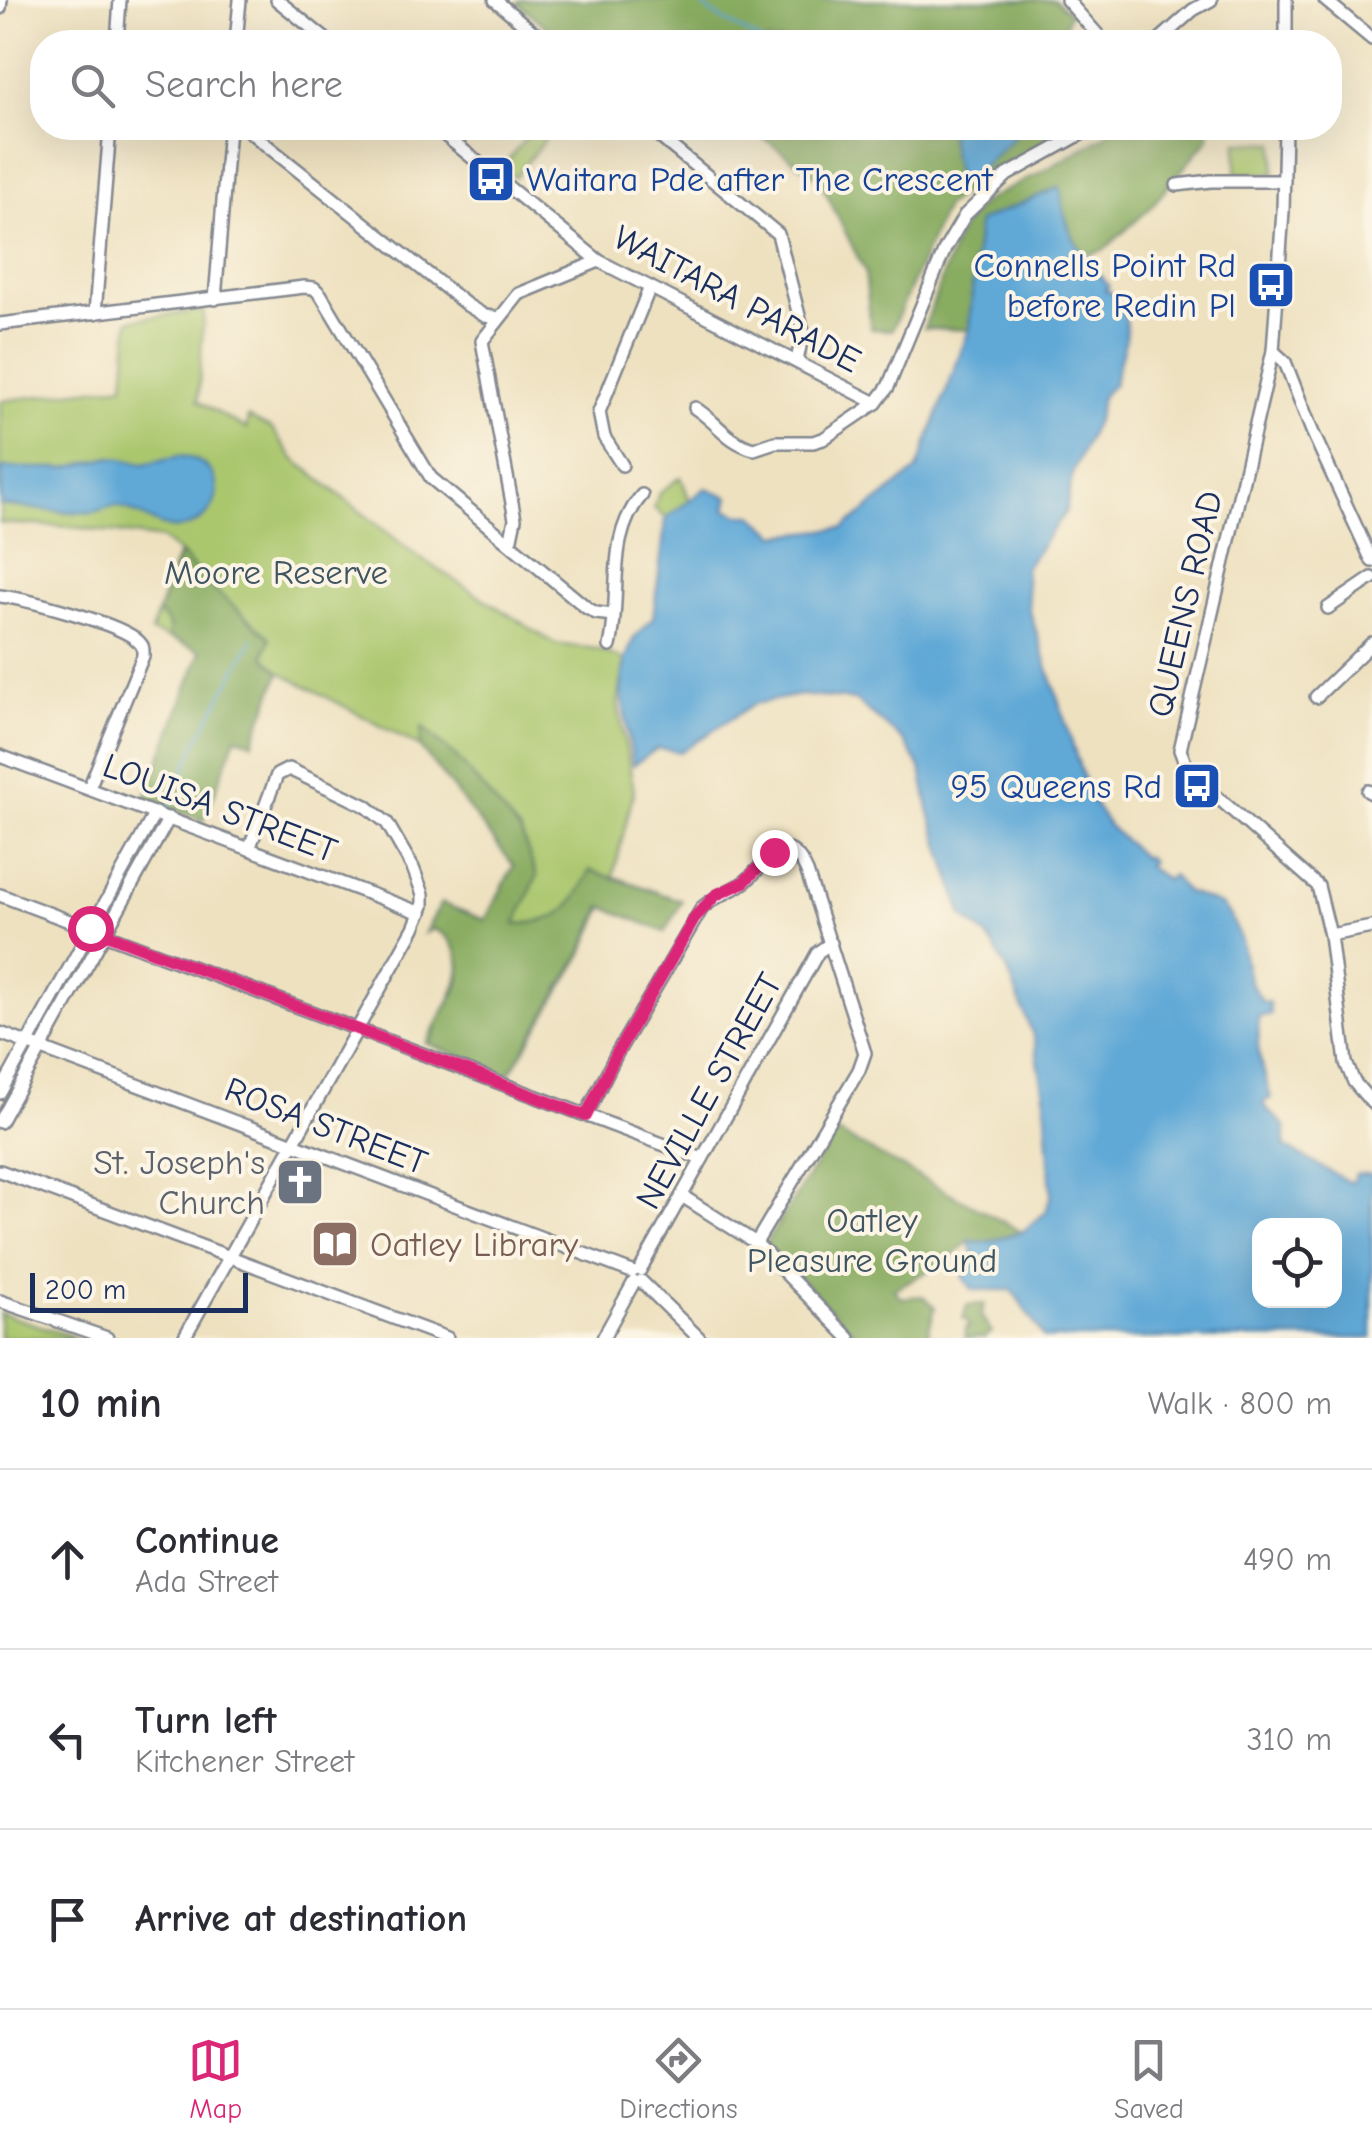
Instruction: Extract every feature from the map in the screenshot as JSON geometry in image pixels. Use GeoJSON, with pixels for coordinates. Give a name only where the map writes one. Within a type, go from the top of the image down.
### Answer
{"type":"FeatureCollection","features":[{"type":"Feature","properties":{"kind":"street"},"geometry":{"type":"LineString","coordinates":[[0,8],[1,0]]}},
{"type":"Feature","properties":{"kind":"street"},"geometry":{"type":"LineString","coordinates":[[117,30],[120,0]]}},
{"type":"Feature","properties":{"kind":"street"},"geometry":{"type":"LineString","coordinates":[[237,30],[240,0]]}},
{"type":"Feature","properties":{"kind":"street"},"geometry":{"type":"LineString","coordinates":[[277,0],[315,30]]}},
{"type":"Feature","properties":{"kind":"street"},"geometry":{"type":"LineString","coordinates":[[494,0],[530,30]]}},
{"type":"Feature","properties":{"kind":"street"},"geometry":{"type":"LineString","coordinates":[[1067,0],[1093,30]]}},
{"type":"Feature","properties":{"kind":"street"},"geometry":{"type":"LineString","coordinates":[[1286,0],[1286,30]]}},
{"type":"Feature","properties":{"kind":"street"},"geometry":{"type":"LineString","coordinates":[[1325,0],[1372,38]]}},
{"type":"Feature","properties":{"kind":"street"},"geometry":{"type":"LineString","coordinates":[[1170,30],[1208,1]]}},
{"type":"Feature","properties":{"kind":"street"},"geometry":{"type":"LineString","coordinates":[[96,313],[109,140]]}},
{"type":"Feature","properties":{"kind":"street"},"geometry":{"type":"LineString","coordinates":[[216,299],[228,140]]}},
{"type":"Feature","properties":{"kind":"street"},"geometry":{"type":"LineString","coordinates":[[260,140],[467,305],[485,316],[499,318]]}},
{"type":"Feature","properties":{"kind":"street","name":"WAITARA PARADE"},"geometry":{"type":"LineString","coordinates":[[451,140],[600,262],[876,402]]}},
{"type":"Feature","properties":{"kind":"street"},"geometry":{"type":"LineString","coordinates":[[664,140],[778,234],[803,331],[797,361]]}},
{"type":"Feature","properties":{"kind":"street"},"geometry":{"type":"LineString","coordinates":[[694,408],[713,420],[727,438],[754,449],[775,442],[813,442],[824,438],[876,402],[888,387],[945,249],[965,215],[1007,175],[1070,140]]}},
{"type":"Feature","properties":{"kind":"street","name":"QUEENS ROAD"},"geometry":{"type":"LineString","coordinates":[[1285,140],[1274,351],[1180,750],[1191,774],[1318,886],[1330,935],[1346,1063],[1354,1082],[1372,1103]]}},
{"type":"Feature","properties":{"kind":"street"},"geometry":{"type":"LineString","coordinates":[[1177,185],[1284,180]]}},
{"type":"Feature","properties":{"kind":"street"},"geometry":{"type":"LineString","coordinates":[[482,342],[523,292],[600,262]]}},
{"type":"Feature","properties":{"kind":"street"},"geometry":{"type":"LineString","coordinates":[[0,324],[304,287],[316,290],[431,478],[587,608],[613,616]]}},
{"type":"Feature","properties":{"kind":"street"},"geometry":{"type":"LineString","coordinates":[[622,464],[604,437],[599,412],[650,287]]}},
{"type":"Feature","properties":{"kind":"street"},"geometry":{"type":"LineString","coordinates":[[467,305],[482,342],[515,520],[510,543]]}},
{"type":"Feature","properties":{"kind":"street"},"geometry":{"type":"LineString","coordinates":[[1274,351],[1285,362],[1312,432],[1372,561]]}},
{"type":"Feature","properties":{"kind":"street"},"geometry":{"type":"LineString","coordinates":[[610,646],[616,556],[630,510],[642,495]]}},
{"type":"Feature","properties":{"kind":"street"},"geometry":{"type":"LineString","coordinates":[[1328,608],[1372,578]]}},
{"type":"Feature","properties":{"kind":"street"},"geometry":{"type":"LineString","coordinates":[[0,596],[26,600],[111,628],[134,637],[142,646],[144,656],[90,788]]}},
{"type":"Feature","properties":{"kind":"street"},"geometry":{"type":"LineString","coordinates":[[1316,697],[1372,643]]}},
{"type":"Feature","properties":{"kind":"street","name":"LOUISA STREET"},"geometry":{"type":"LineString","coordinates":[[0,756],[421,913]]}},
{"type":"Feature","properties":{"kind":"street"},"geometry":{"type":"LineString","coordinates":[[184,1338],[421,913],[423,897],[413,868],[383,818],[361,802],[292,770],[284,769],[277,775],[250,849]]}},
{"type":"Feature","properties":{"kind":"street"},"geometry":{"type":"LineString","coordinates":[[0,1122],[90,928],[155,813]]}},
{"type":"Feature","properties":{"kind":"street"},"geometry":{"type":"LineString","coordinates":[[0,1092],[34,1046],[105,933],[169,818]]}},
{"type":"Feature","properties":{"kind":"street"},"geometry":{"type":"LineString","coordinates":[[586,1116],[617,1053],[696,916],[716,895],[744,882],[774,852],[792,854],[805,866],[864,1058],[756,1243]]}},
{"type":"Feature","properties":{"kind":"street"},"geometry":{"type":"LineString","coordinates":[[0,895],[702,1159]]}},
{"type":"Feature","properties":{"kind":"street"},"geometry":{"type":"LineString","coordinates":[[1330,935],[1372,926]]}},
{"type":"Feature","properties":{"kind":"street","name":"NEVILLE STREET"},"geometry":{"type":"LineString","coordinates":[[604,1338],[818,952],[831,943]]}},
{"type":"Feature","properties":{"kind":"street","name":"ROSA STREET"},"geometry":{"type":"LineString","coordinates":[[0,1034],[637,1276],[699,1338]]}},
{"type":"Feature","properties":{"kind":"street"},"geometry":{"type":"LineString","coordinates":[[0,1171],[448,1338]]}},
{"type":"Feature","properties":{"kind":"street"},"geometry":{"type":"LineString","coordinates":[[682,1196],[756,1243],[849,1338]]}},
{"type":"Feature","properties":{"kind":"street"},"geometry":{"type":"LineString","coordinates":[[0,1301],[107,1338]]}},
{"type":"Feature","properties":{"kind":"green space"},"geometry":{"type":"Polygon","coordinates":[[[1054,0],[1070,13],[1063,30],[550,30],[517,3],[1054,0]]]}},
{"type":"Feature","properties":{"kind":"green space"},"geometry":{"type":"Polygon","coordinates":[[[524,140],[544,140],[515,177],[502,167],[524,140]]]}},
{"type":"Feature","properties":{"kind":"green space"},"geometry":{"type":"Polygon","coordinates":[[[766,140],[1048,140],[1050,146],[992,170],[945,207],[892,330],[871,329],[865,272],[819,179],[766,140]]]}},
{"type":"Feature","properties":{"kind":"green space"},"geometry":{"type":"Polygon","coordinates":[[[1097,140],[1207,140],[1150,208],[1104,250],[1083,256],[1063,219],[1059,187],[978,222],[969,330],[924,328],[953,247],[969,215],[986,200],[1097,140]]]}},
{"type":"Feature","properties":{"kind":"green space"},"geometry":{"type":"Polygon","coordinates":[[[1237,142],[1275,143],[1274,174],[1236,173],[1237,142]]]}},
{"type":"Feature","properties":{"kind":"green space","name":"Moore Reserve"},"geometry":{"type":"Polygon","coordinates":[[[204,310],[198,401],[246,429],[248,417],[272,429],[294,459],[417,556],[555,644],[597,649],[625,660],[618,704],[634,791],[613,876],[681,901],[664,931],[604,907],[583,954],[509,1075],[426,1043],[451,998],[460,966],[458,951],[449,939],[433,929],[425,933],[441,903],[485,920],[514,865],[420,747],[280,672],[253,742],[232,661],[151,632],[179,553],[162,539],[73,527],[0,523],[0,401],[124,385],[129,320],[204,310]]]}},
{"type":"Feature","properties":{"kind":"green space"},"geometry":{"type":"Polygon","coordinates":[[[681,477],[690,501],[666,518],[654,508],[659,493],[681,477]]]}},
{"type":"Feature","properties":{"kind":"green space"},"geometry":{"type":"Polygon","coordinates":[[[180,553],[270,638],[264,656],[280,672],[253,742],[236,737],[204,821],[145,799],[201,651],[169,638],[169,625],[158,612],[180,553]]]}},
{"type":"Feature","properties":{"kind":"green space"},"geometry":{"type":"Polygon","coordinates":[[[422,727],[457,758],[521,833],[537,876],[516,924],[544,920],[563,911],[590,870],[682,901],[665,932],[602,906],[582,952],[509,1075],[428,1044],[455,993],[460,970],[457,953],[447,938],[433,929],[425,933],[441,903],[485,920],[514,866],[420,747],[422,727]]]}},
{"type":"Feature","properties":{"kind":"green space","name":"Oatley Pleasure Ground"},"geometry":{"type":"Polygon","coordinates":[[[836,1132],[1022,1232],[989,1242],[968,1241],[950,1260],[894,1289],[901,1298],[923,1296],[935,1307],[927,1338],[859,1338],[765,1244],[836,1132]]]}},
{"type":"Feature","properties":{"kind":"green space"},"geometry":{"type":"Polygon","coordinates":[[[985,1304],[981,1316],[992,1332],[985,1338],[965,1338],[969,1327],[963,1319],[967,1305],[985,1304]]]}},
{"type":"Feature","properties":{"kind":"green space"},"geometry":{"type":"Polygon","coordinates":[[[0,1313],[77,1338],[0,1338],[0,1313]]]}},
{"type":"Feature","properties":{"kind":"water"},"geometry":{"type":"Polygon","coordinates":[[[950,140],[1010,140],[966,185],[956,173],[950,140]]]}},
{"type":"Feature","properties":{"kind":"water"},"geometry":{"type":"Polygon","coordinates":[[[1060,187],[1065,218],[1075,241],[1109,286],[1105,290],[1114,294],[1126,320],[1126,338],[1113,385],[1101,397],[1098,416],[1073,472],[1066,511],[1025,568],[1029,609],[1089,796],[1109,826],[1151,861],[1147,866],[1167,880],[1172,875],[1186,892],[1221,905],[1231,917],[1241,940],[1249,980],[1262,1002],[1269,1002],[1271,1014],[1258,1017],[1259,1055],[1271,1098],[1263,1102],[1285,1125],[1285,1147],[1351,1183],[1356,1174],[1372,1174],[1372,1338],[1044,1338],[1012,1290],[973,1290],[963,1277],[975,1256],[968,1241],[989,1242],[1022,1232],[1046,1212],[1051,1194],[1045,1100],[1034,1038],[1007,969],[988,937],[963,917],[929,810],[921,769],[904,741],[855,700],[800,695],[754,704],[680,752],[658,748],[633,765],[621,690],[625,660],[634,638],[653,618],[666,518],[706,488],[729,497],[726,509],[753,515],[777,535],[844,528],[917,470],[969,330],[978,222],[1060,187]]]}},
{"type":"Feature","properties":{"kind":"water"},"geometry":{"type":"Polygon","coordinates":[[[179,456],[208,468],[217,491],[207,514],[180,528],[164,527],[115,506],[83,512],[0,505],[2,468],[66,468],[112,457],[144,464],[179,456]]]}},
{"type":"Feature","properties":{"kind":"waterway"},"geometry":{"type":"LineString","coordinates":[[698,0],[711,13],[741,30]]}},
{"type":"Feature","properties":{"kind":"waterway"},"geometry":{"type":"LineString","coordinates":[[169,807],[198,739],[253,639]]}},
{"type":"Feature","properties":{"kind":"place","name":"Waitara Pde after The Crescent"},"geometry":{"type":"Point","coordinates":[491,179]}},
{"type":"Feature","properties":{"kind":"place","name":"Connells Point Rd before Redin Pl"},"geometry":{"type":"Point","coordinates":[1271,285]}},
{"type":"Feature","properties":{"kind":"place","name":"95 Queens Rd"},"geometry":{"type":"Point","coordinates":[1197,786]}},
{"type":"Feature","properties":{"kind":"place","name":"St. Joseph's Church"},"geometry":{"type":"Point","coordinates":[300,1182]}},
{"type":"Feature","properties":{"kind":"place","name":"Oatley Library"},"geometry":{"type":"Point","coordinates":[335,1244]}},
{"type":"Feature","properties":{"kind":"route"},"geometry":{"type":"LineString","coordinates":[[90,928],[586,1116],[603,1078],[696,916],[716,895],[744,882],[774,852]]}}]}
